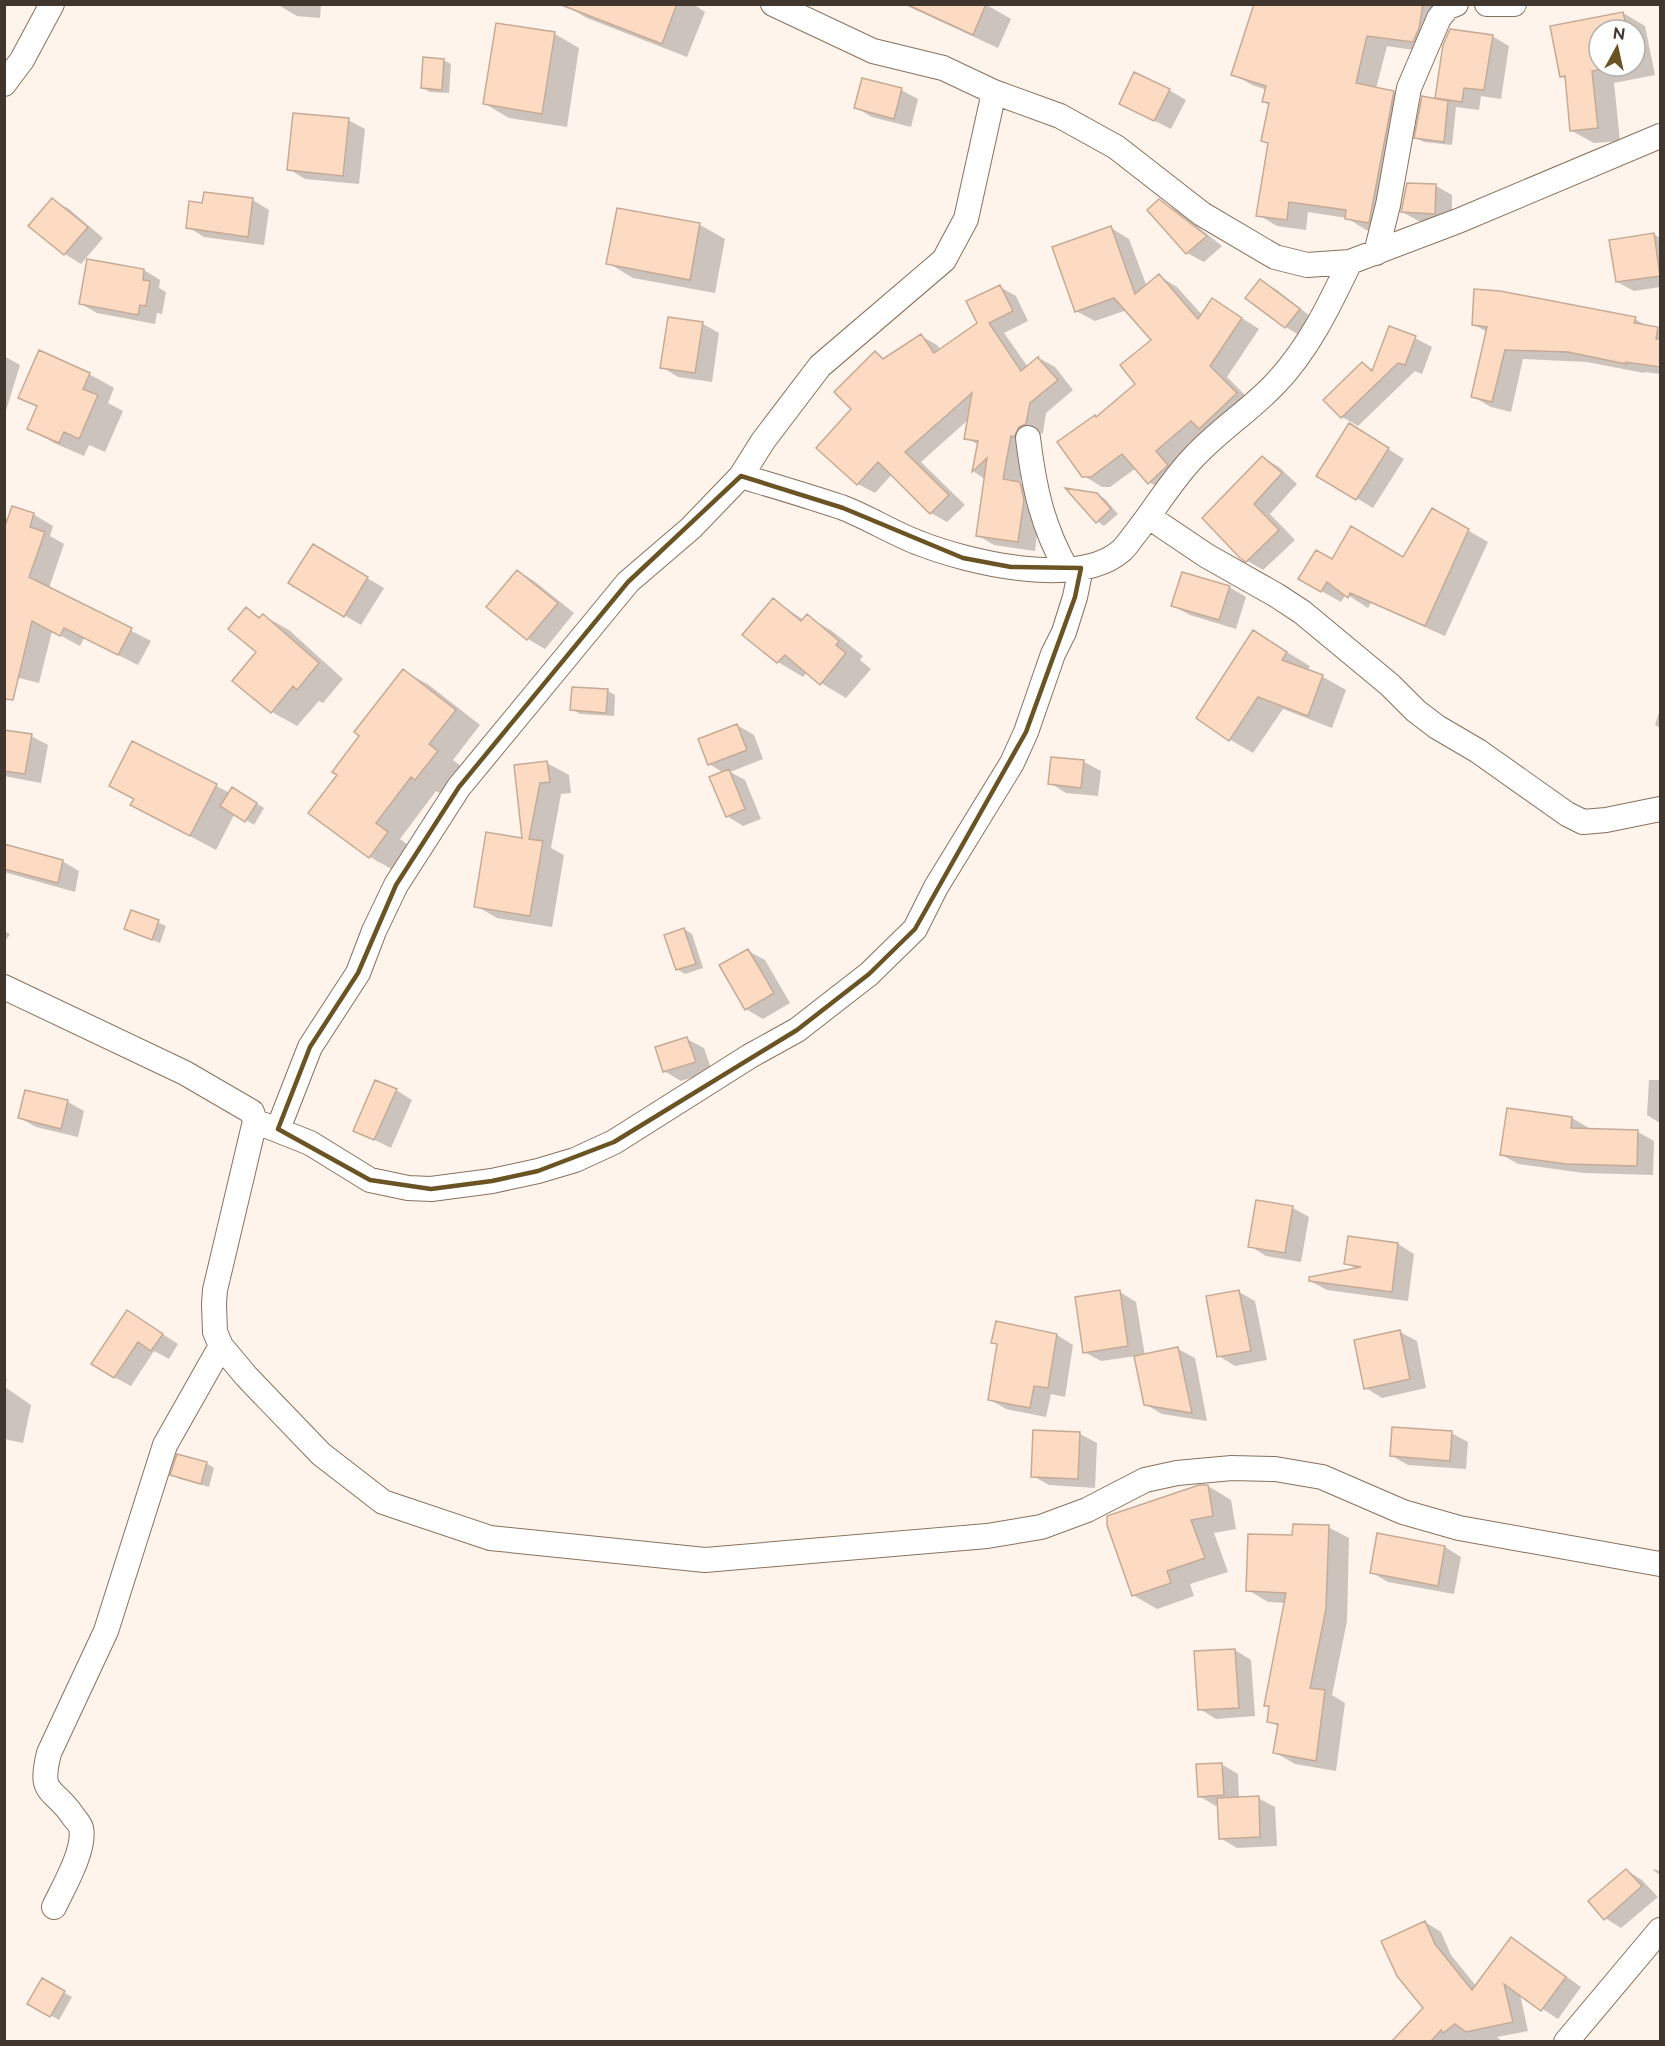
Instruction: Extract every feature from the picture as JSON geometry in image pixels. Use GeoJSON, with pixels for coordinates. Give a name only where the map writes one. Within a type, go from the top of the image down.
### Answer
{"type":"FeatureCollection","features":[{"type":"Feature","properties":{"kind":"street"},"geometry":{"type":"LineString","coordinates":[[4,84],[22,60],[52,4]]}},
{"type":"Feature","properties":{"kind":"street"},"geometry":{"type":"LineString","coordinates":[[773,4],[873,51],[943,68],[994,92],[1060,116],[1116,147],[1202,214],[1275,257],[1307,265],[1350,262],[1376,253],[1660,136]]}},
{"type":"Feature","properties":{"kind":"street"},"geometry":{"type":"LineString","coordinates":[[1376,253],[1388,205],[1409,88],[1439,18],[1448,7],[1456,4]]}},
{"type":"Feature","properties":{"kind":"street"},"geometry":{"type":"LineString","coordinates":[[1487,4],[1514,4]]}},
{"type":"Feature","properties":{"kind":"street"},"geometry":{"type":"LineString","coordinates":[[278,1129],[310,1047],[358,973],[374,931],[396,885],[459,787],[628,582],[691,528],[741,476],[763,441],[820,366],[944,260],[966,219],[994,92]]}},
{"type":"Feature","properties":{"kind":"street"},"geometry":{"type":"LineString","coordinates":[[741,476],[843,508],[919,543],[963,558],[1011,567],[1074,569],[1094,565],[1121,551],[1191,459],[1274,386],[1317,329],[1350,262]]}},
{"type":"Feature","properties":{"kind":"street"},"geometry":{"type":"LineString","coordinates":[[255,1122],[310,1143],[370,1180],[408,1188],[431,1189],[492,1181],[547,1168],[575,1160],[614,1142],[750,1056],[797,1030],[869,974],[915,929],[936,886],[1012,763],[1026,732],[1053,654],[1064,632],[1075,597],[1074,569],[1053,545],[1045,525],[1035,491],[1028,438]]}},
{"type":"Feature","properties":{"kind":"street"},"geometry":{"type":"LineString","coordinates":[[1149,517],[1207,556],[1302,612],[1390,685],[1416,711],[1437,727],[1478,751],[1567,814],[1583,822],[1660,809]]}},
{"type":"Feature","properties":{"kind":"street"},"geometry":{"type":"LineString","coordinates":[[4,987],[185,1073],[249,1110],[255,1117],[215,1290],[215,1332],[221,1346],[246,1377],[321,1454],[383,1502],[490,1538],[705,1560],[987,1536],[1041,1527],[1087,1510],[1145,1480],[1188,1472],[1232,1468],[1275,1469],[1322,1477],[1403,1512],[1459,1528],[1660,1564]]}},
{"type":"Feature","properties":{"kind":"street"},"geometry":{"type":"LineString","coordinates":[[54,1907],[80,1849],[81,1827],[70,1811],[49,1793],[43,1774],[49,1753],[106,1631],[165,1445],[221,1346]]}},
{"type":"Feature","properties":{"kind":"street"},"geometry":{"type":"LineString","coordinates":[[1566,2042],[1660,1930]]}},
{"type":"Feature","properties":{"kind":"highlighted area"},"geometry":{"type":"Polygon","coordinates":[[[741,476],[843,508],[963,558],[1011,567],[1081,568],[1075,597],[1026,732],[915,929],[869,974],[797,1030],[614,1142],[538,1171],[492,1181],[431,1189],[370,1180],[278,1129],[310,1047],[358,973],[396,885],[459,787],[628,582],[741,476]]]}},
{"type":"Feature","properties":{"kind":"building"},"geometry":{"type":"Polygon","coordinates":[[[565,4],[677,4],[662,44],[564,6],[565,4]]]}},
{"type":"Feature","properties":{"kind":"building"},"geometry":{"type":"Polygon","coordinates":[[[906,4],[986,4],[973,35],[906,4]]]}},
{"type":"Feature","properties":{"kind":"building"},"geometry":{"type":"Polygon","coordinates":[[[1254,4],[1423,4],[1419,28],[1413,42],[1367,36],[1356,83],[1394,91],[1369,223],[1345,219],[1346,210],[1289,202],[1287,220],[1256,216],[1268,143],[1261,141],[1269,103],[1262,102],[1266,86],[1231,75],[1254,4]]]}},
{"type":"Feature","properties":{"kind":"building"},"geometry":{"type":"Polygon","coordinates":[[[1623,12],[1624,18],[1592,18],[1623,12]]]}},
{"type":"Feature","properties":{"kind":"building"},"geometry":{"type":"Polygon","coordinates":[[[1587,19],[1587,78],[1593,78],[1598,128],[1570,131],[1565,76],[1560,77],[1550,26],[1587,19]]]}},
{"type":"Feature","properties":{"kind":"building"},"geometry":{"type":"Polygon","coordinates":[[[496,23],[555,32],[542,114],[483,104],[496,23]]]}},
{"type":"Feature","properties":{"kind":"building"},"geometry":{"type":"Polygon","coordinates":[[[1450,29],[1493,35],[1484,90],[1464,88],[1462,102],[1435,98],[1443,45],[1450,29]]]}},
{"type":"Feature","properties":{"kind":"building"},"geometry":{"type":"Polygon","coordinates":[[[423,57],[444,59],[442,90],[421,88],[423,57]]]}},
{"type":"Feature","properties":{"kind":"building"},"geometry":{"type":"Polygon","coordinates":[[[1134,72],[1170,89],[1154,121],[1119,104],[1134,72]]]}},
{"type":"Feature","properties":{"kind":"building"},"geometry":{"type":"Polygon","coordinates":[[[862,78],[902,88],[894,119],[854,108],[862,78]]]}},
{"type":"Feature","properties":{"kind":"building"},"geometry":{"type":"Polygon","coordinates":[[[1422,96],[1448,101],[1444,142],[1414,138],[1422,96]]]}},
{"type":"Feature","properties":{"kind":"building"},"geometry":{"type":"Polygon","coordinates":[[[293,113],[349,118],[343,176],[287,170],[293,113]]]}},
{"type":"Feature","properties":{"kind":"building"},"geometry":{"type":"Polygon","coordinates":[[[1407,183],[1436,184],[1435,214],[1401,212],[1407,183]]]}},
{"type":"Feature","properties":{"kind":"building"},"geometry":{"type":"Polygon","coordinates":[[[204,192],[253,198],[248,237],[186,228],[189,201],[202,203],[204,192]]]}},
{"type":"Feature","properties":{"kind":"building"},"geometry":{"type":"Polygon","coordinates":[[[52,198],[88,227],[64,255],[28,226],[52,198]]]}},
{"type":"Feature","properties":{"kind":"building"},"geometry":{"type":"Polygon","coordinates":[[[1159,199],[1207,236],[1186,254],[1147,210],[1159,199]]]}},
{"type":"Feature","properties":{"kind":"building"},"geometry":{"type":"Polygon","coordinates":[[[617,208],[700,223],[690,280],[606,264],[617,208]]]}},
{"type":"Feature","properties":{"kind":"building"},"geometry":{"type":"Polygon","coordinates":[[[1111,226],[1135,294],[1159,274],[1198,319],[1212,298],[1242,318],[1210,366],[1237,393],[1199,429],[1191,421],[1156,451],[1168,465],[1148,484],[1122,454],[1091,477],[1082,477],[1057,442],[1095,415],[1096,417],[1135,384],[1120,365],[1151,340],[1114,298],[1075,312],[1052,247],[1111,226]]]}},
{"type":"Feature","properties":{"kind":"building"},"geometry":{"type":"Polygon","coordinates":[[[1654,233],[1660,276],[1616,282],[1609,240],[1654,233]]]}},
{"type":"Feature","properties":{"kind":"building"},"geometry":{"type":"Polygon","coordinates":[[[87,259],[144,269],[143,280],[150,281],[146,306],[140,305],[138,315],[79,304],[87,259]]]}},
{"type":"Feature","properties":{"kind":"building"},"geometry":{"type":"Polygon","coordinates":[[[1260,279],[1300,309],[1285,328],[1245,298],[1260,279]]]}},
{"type":"Feature","properties":{"kind":"building"},"geometry":{"type":"Polygon","coordinates":[[[1000,285],[1013,311],[989,323],[1021,371],[1039,356],[1038,358],[1058,380],[1030,403],[1026,424],[1019,427],[1014,437],[1011,436],[1003,479],[1020,482],[1024,500],[1018,542],[976,536],[987,458],[972,472],[978,441],[964,439],[972,393],[905,452],[949,495],[930,514],[878,462],[857,485],[816,448],[851,409],[834,392],[875,351],[883,359],[921,334],[934,353],[977,323],[966,301],[1000,285]]]}},
{"type":"Feature","properties":{"kind":"building"},"geometry":{"type":"Polygon","coordinates":[[[1474,289],[1500,291],[1636,317],[1634,323],[1658,327],[1656,339],[1660,339],[1660,367],[1626,362],[1626,364],[1568,352],[1505,350],[1492,402],[1471,397],[1487,327],[1472,325],[1474,289]]]}},
{"type":"Feature","properties":{"kind":"building"},"geometry":{"type":"Polygon","coordinates":[[[668,317],[703,322],[695,373],[660,368],[668,317]]]}},
{"type":"Feature","properties":{"kind":"building"},"geometry":{"type":"Polygon","coordinates":[[[1389,326],[1416,336],[1405,365],[1398,363],[1341,418],[1323,400],[1362,362],[1372,371],[1389,326]]]}},
{"type":"Feature","properties":{"kind":"building"},"geometry":{"type":"Polygon","coordinates":[[[39,350],[90,373],[83,389],[98,395],[79,439],[64,432],[59,443],[27,429],[37,406],[18,398],[39,350]]]}},
{"type":"Feature","properties":{"kind":"building"},"geometry":{"type":"Polygon","coordinates":[[[1349,423],[1389,448],[1356,500],[1316,476],[1349,423]]]}},
{"type":"Feature","properties":{"kind":"building"},"geometry":{"type":"Polygon","coordinates":[[[1262,456],[1282,473],[1254,504],[1279,530],[1246,562],[1202,518],[1262,456]]]}},
{"type":"Feature","properties":{"kind":"building"},"geometry":{"type":"Polygon","coordinates":[[[1065,488],[1097,493],[1111,509],[1096,523],[1065,488]]]}},
{"type":"Feature","properties":{"kind":"building"},"geometry":{"type":"Polygon","coordinates":[[[12,506],[34,513],[30,527],[45,532],[29,577],[132,628],[118,655],[64,628],[60,636],[32,621],[13,700],[4,699],[4,529],[12,506]]]}},
{"type":"Feature","properties":{"kind":"building"},"geometry":{"type":"Polygon","coordinates":[[[1432,508],[1469,529],[1425,626],[1350,593],[1348,598],[1327,582],[1321,592],[1298,579],[1316,550],[1332,559],[1351,526],[1403,557],[1432,508]]]}},
{"type":"Feature","properties":{"kind":"building"},"geometry":{"type":"Polygon","coordinates":[[[313,544],[368,577],[344,617],[288,583],[313,544]]]}},
{"type":"Feature","properties":{"kind":"building"},"geometry":{"type":"Polygon","coordinates":[[[517,570],[558,603],[527,640],[486,607],[517,570]]]}},
{"type":"Feature","properties":{"kind":"building"},"geometry":{"type":"Polygon","coordinates":[[[1182,572],[1230,586],[1219,620],[1171,606],[1182,572]]]}},
{"type":"Feature","properties":{"kind":"building"},"geometry":{"type":"Polygon","coordinates":[[[773,598],[801,621],[807,614],[839,641],[836,645],[846,653],[820,685],[785,655],[777,663],[742,635],[773,598]]]}},
{"type":"Feature","properties":{"kind":"building"},"geometry":{"type":"Polygon","coordinates":[[[246,607],[259,618],[263,614],[319,663],[297,690],[293,686],[271,713],[232,681],[256,652],[228,629],[246,607]]]}},
{"type":"Feature","properties":{"kind":"building"},"geometry":{"type":"Polygon","coordinates":[[[1253,630],[1287,652],[1282,660],[1323,675],[1308,716],[1258,697],[1229,741],[1196,718],[1253,630]]]}},
{"type":"Feature","properties":{"kind":"building"},"geometry":{"type":"Polygon","coordinates":[[[403,669],[456,710],[429,744],[438,751],[415,780],[411,777],[376,823],[388,832],[369,858],[308,813],[337,775],[332,772],[359,736],[354,732],[403,669]]]}},
{"type":"Feature","properties":{"kind":"building"},"geometry":{"type":"Polygon","coordinates":[[[572,687],[608,689],[606,713],[570,710],[572,687]]]}},
{"type":"Feature","properties":{"kind":"building"},"geometry":{"type":"Polygon","coordinates":[[[737,724],[747,750],[708,765],[698,739],[737,724]]]}},
{"type":"Feature","properties":{"kind":"building"},"geometry":{"type":"Polygon","coordinates":[[[4,730],[32,734],[25,774],[4,771],[4,730]]]}},
{"type":"Feature","properties":{"kind":"building"},"geometry":{"type":"Polygon","coordinates":[[[132,741],[217,784],[190,836],[130,805],[134,799],[109,786],[132,741]]]}},
{"type":"Feature","properties":{"kind":"building"},"geometry":{"type":"Polygon","coordinates":[[[1051,757],[1084,760],[1081,788],[1048,784],[1051,757]]]}},
{"type":"Feature","properties":{"kind":"building"},"geometry":{"type":"Polygon","coordinates":[[[547,761],[550,782],[540,783],[529,839],[543,841],[530,916],[474,907],[486,832],[522,838],[514,765],[547,761]]]}},
{"type":"Feature","properties":{"kind":"building"},"geometry":{"type":"Polygon","coordinates":[[[729,769],[745,809],[726,817],[709,777],[729,769]]]}},
{"type":"Feature","properties":{"kind":"building"},"geometry":{"type":"Polygon","coordinates":[[[232,787],[257,803],[245,822],[220,806],[232,787]]]}},
{"type":"Feature","properties":{"kind":"building"},"geometry":{"type":"Polygon","coordinates":[[[4,844],[63,860],[58,883],[4,869],[4,844]]]}},
{"type":"Feature","properties":{"kind":"building"},"geometry":{"type":"Polygon","coordinates":[[[131,910],[159,920],[152,940],[124,929],[131,910]]]}},
{"type":"Feature","properties":{"kind":"building"},"geometry":{"type":"Polygon","coordinates":[[[684,928],[696,964],[676,970],[664,935],[684,928]]]}},
{"type":"Feature","properties":{"kind":"building"},"geometry":{"type":"Polygon","coordinates":[[[748,949],[774,993],[745,1010],[719,965],[748,949]]]}},
{"type":"Feature","properties":{"kind":"building"},"geometry":{"type":"Polygon","coordinates":[[[687,1037],[696,1062],[663,1072],[655,1047],[687,1037]]]}},
{"type":"Feature","properties":{"kind":"building"},"geometry":{"type":"Polygon","coordinates":[[[375,1080],[397,1089],[374,1140],[353,1131],[375,1080]]]}},
{"type":"Feature","properties":{"kind":"building"},"geometry":{"type":"Polygon","coordinates":[[[25,1090],[68,1100],[61,1129],[18,1118],[25,1090]]]}},
{"type":"Feature","properties":{"kind":"building"},"geometry":{"type":"Polygon","coordinates":[[[1507,1108],[1572,1117],[1571,1128],[1638,1130],[1637,1166],[1566,1164],[1500,1155],[1507,1108]]]}},
{"type":"Feature","properties":{"kind":"building"},"geometry":{"type":"Polygon","coordinates":[[[1256,1200],[1293,1206],[1285,1253],[1248,1247],[1256,1200]]]}},
{"type":"Feature","properties":{"kind":"building"},"geometry":{"type":"Polygon","coordinates":[[[1348,1236],[1398,1243],[1392,1292],[1309,1281],[1309,1277],[1361,1267],[1344,1264],[1348,1236]]]}},
{"type":"Feature","properties":{"kind":"building"},"geometry":{"type":"Polygon","coordinates":[[[1120,1290],[1128,1346],[1083,1353],[1075,1297],[1120,1290]]]}},
{"type":"Feature","properties":{"kind":"building"},"geometry":{"type":"Polygon","coordinates":[[[1239,1290],[1251,1351],[1217,1357],[1206,1296],[1239,1290]]]}},
{"type":"Feature","properties":{"kind":"building"},"geometry":{"type":"Polygon","coordinates":[[[127,1310],[163,1334],[151,1351],[138,1342],[114,1378],[91,1364],[127,1310]]]}},
{"type":"Feature","properties":{"kind":"building"},"geometry":{"type":"Polygon","coordinates":[[[996,1321],[1057,1334],[1048,1388],[1034,1386],[1030,1408],[988,1400],[997,1344],[991,1343],[996,1321]]]}},
{"type":"Feature","properties":{"kind":"building"},"geometry":{"type":"Polygon","coordinates":[[[1400,1330],[1410,1379],[1364,1389],[1354,1340],[1400,1330]]]}},
{"type":"Feature","properties":{"kind":"building"},"geometry":{"type":"Polygon","coordinates":[[[1178,1347],[1192,1413],[1144,1405],[1134,1356],[1178,1347]]]}},
{"type":"Feature","properties":{"kind":"building"},"geometry":{"type":"Polygon","coordinates":[[[1392,1427],[1452,1431],[1450,1461],[1390,1456],[1392,1427]]]}},
{"type":"Feature","properties":{"kind":"building"},"geometry":{"type":"Polygon","coordinates":[[[1033,1430],[1080,1432],[1078,1479],[1031,1477],[1033,1430]]]}},
{"type":"Feature","properties":{"kind":"building"},"geometry":{"type":"Polygon","coordinates":[[[177,1454],[207,1462],[201,1484],[170,1475],[177,1454]]]}},
{"type":"Feature","properties":{"kind":"building"},"geometry":{"type":"Polygon","coordinates":[[[1199,1485],[1208,1485],[1213,1516],[1191,1520],[1205,1558],[1167,1571],[1171,1583],[1132,1596],[1107,1525],[1107,1516],[1199,1485]]]}},
{"type":"Feature","properties":{"kind":"building"},"geometry":{"type":"Polygon","coordinates":[[[1293,1524],[1329,1525],[1326,1609],[1310,1688],[1325,1690],[1316,1761],[1273,1753],[1278,1724],[1267,1722],[1269,1706],[1264,1706],[1286,1593],[1246,1591],[1248,1534],[1292,1535],[1293,1524]]]}},
{"type":"Feature","properties":{"kind":"building"},"geometry":{"type":"Polygon","coordinates":[[[1377,1533],[1445,1546],[1438,1586],[1370,1573],[1377,1533]]]}},
{"type":"Feature","properties":{"kind":"building"},"geometry":{"type":"Polygon","coordinates":[[[1235,1649],[1239,1708],[1198,1710],[1194,1651],[1235,1649]]]}},
{"type":"Feature","properties":{"kind":"building"},"geometry":{"type":"Polygon","coordinates":[[[1222,1763],[1224,1795],[1198,1797],[1196,1764],[1222,1763]]]}},
{"type":"Feature","properties":{"kind":"building"},"geometry":{"type":"Polygon","coordinates":[[[1259,1796],[1260,1837],[1219,1839],[1217,1798],[1259,1796]]]}},
{"type":"Feature","properties":{"kind":"building"},"geometry":{"type":"Polygon","coordinates":[[[1626,1869],[1642,1886],[1604,1920],[1588,1901],[1626,1869]]]}},
{"type":"Feature","properties":{"kind":"building"},"geometry":{"type":"Polygon","coordinates":[[[1425,1921],[1435,1944],[1472,1990],[1511,1937],[1566,1977],[1541,2011],[1504,1984],[1513,2022],[1466,2032],[1455,2024],[1443,2033],[1441,2030],[1430,2042],[1391,2042],[1423,2008],[1397,1976],[1381,1941],[1425,1921]]]}},
{"type":"Feature","properties":{"kind":"building"},"geometry":{"type":"Polygon","coordinates":[[[42,1978],[65,1991],[50,2017],[27,2004],[42,1978]]]}}]}
